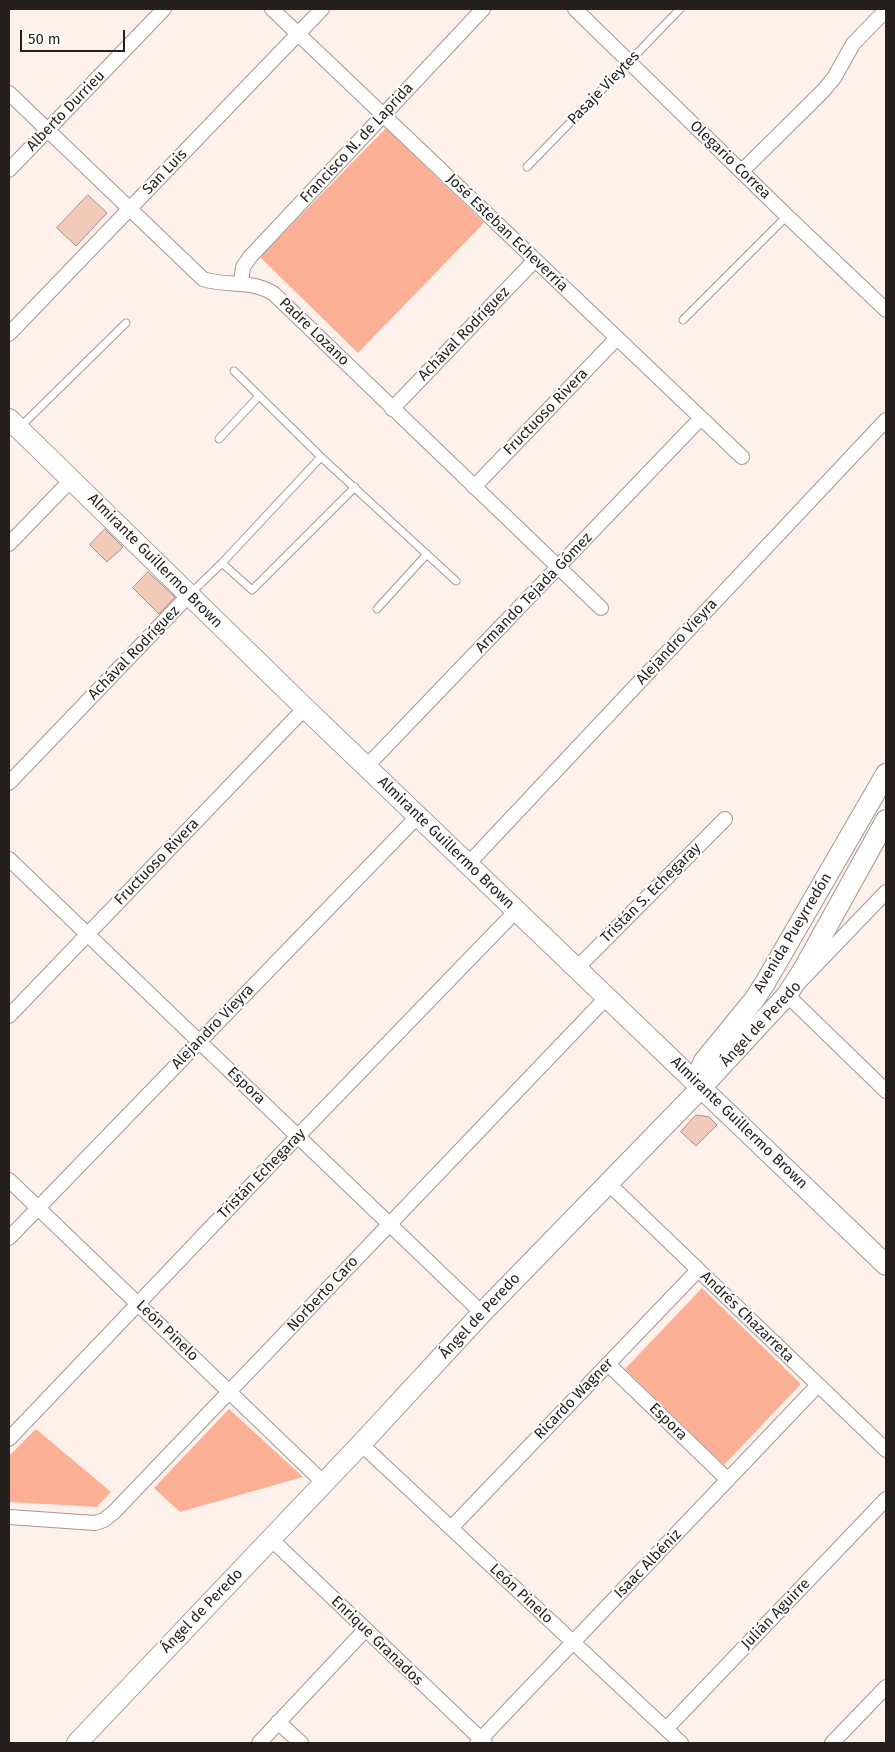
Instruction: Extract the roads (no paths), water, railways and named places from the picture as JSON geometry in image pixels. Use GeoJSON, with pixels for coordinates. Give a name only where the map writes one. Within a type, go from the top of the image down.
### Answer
{"type":"FeatureCollection","features":[{"type":"Feature","properties":{"kind":"main road","name":"Almirante Guillermo Brown"},"geometry":{"type":"LineString","coordinates":[[14,423],[366,767],[886,1265]]}},
{"type":"Feature","properties":{"kind":"main road","name":"Avenida Pueyrredón"},"geometry":{"type":"LineString","coordinates":[[701,1088],[699,1072],[704,1062],[766,983],[886,774]]}},
{"type":"Feature","properties":{"kind":"main road","name":"Avenida Pueyrredón"},"geometry":{"type":"LineString","coordinates":[[787,995],[803,970],[886,820]]}},
{"type":"Feature","properties":{"kind":"main road","name":"Ángel de Peredo"},"geometry":{"type":"LineString","coordinates":[[77,1743],[361,1444],[482,1313],[701,1088],[787,995]]}},
{"type":"Feature","properties":{"kind":"street","name":"Alberto Durrieu"},"geometry":{"type":"LineString","coordinates":[[9,170],[164,9]]}},
{"type":"Feature","properties":{"kind":"street","name":"José Esteban Echeverría"},"geometry":{"type":"LineString","coordinates":[[272,9],[742,457]]}},
{"type":"Feature","properties":{"kind":"street","name":"San Luis"},"geometry":{"type":"LineString","coordinates":[[9,334],[322,9]]}},
{"type":"Feature","properties":{"kind":"street","name":"Francisco N. de Laprida"},"geometry":{"type":"LineString","coordinates":[[241,283],[243,266],[250,257],[483,9]]}},
{"type":"Feature","properties":{"kind":"street","name":"Olegario Correa"},"geometry":{"type":"LineString","coordinates":[[575,9],[886,310]]}},
{"type":"Feature","properties":{"kind":"street"},"geometry":{"type":"LineString","coordinates":[[742,171],[822,92],[834,78],[853,44],[886,10]]}},
{"type":"Feature","properties":{"kind":"street","name":"Padre Lozano"},"geometry":{"type":"LineString","coordinates":[[9,93],[203,279],[213,282],[260,286],[273,293],[601,608]]}},
{"type":"Feature","properties":{"kind":"street","name":"Achával Rodríguez"},"geometry":{"type":"LineString","coordinates":[[392,409],[535,260]]}},
{"type":"Feature","properties":{"kind":"street","name":"Fructuoso Rivera"},"geometry":{"type":"LineString","coordinates":[[474,487],[617,338]]}},
{"type":"Feature","properties":{"kind":"street","name":"Armando Tejada Gómez"},"geometry":{"type":"LineString","coordinates":[[366,767],[701,418]]}},
{"type":"Feature","properties":{"kind":"street","name":"Alejandro Vieyra"},"geometry":{"type":"LineString","coordinates":[[468,864],[886,420]]}},
{"type":"Feature","properties":{"kind":"street"},"geometry":{"type":"LineString","coordinates":[[9,544],[72,479]]}},
{"type":"Feature","properties":{"kind":"street","name":"Achával Rodríguez"},"geometry":{"type":"LineString","coordinates":[[9,783],[189,595]]}},
{"type":"Feature","properties":{"kind":"street","name":"Fructuoso Rivera"},"geometry":{"type":"LineString","coordinates":[[9,1016],[305,708]]}},
{"type":"Feature","properties":{"kind":"street","name":"Alejandro Vieyra"},"geometry":{"type":"LineString","coordinates":[[9,1238],[418,816]]}},
{"type":"Feature","properties":{"kind":"street","name":"Tristán S. Echegaray"},"geometry":{"type":"LineString","coordinates":[[577,968],[725,819]]}},
{"type":"Feature","properties":{"kind":"street","name":"Espora"},"geometry":{"type":"LineString","coordinates":[[9,859],[482,1313]]}},
{"type":"Feature","properties":{"kind":"street","name":"Ángel de Peredo"},"geometry":{"type":"LineString","coordinates":[[787,995],[886,892]]}},
{"type":"Feature","properties":{"kind":"street","name":"Tristán Echegaray"},"geometry":{"type":"LineString","coordinates":[[9,1439],[516,911]]}},
{"type":"Feature","properties":{"kind":"street"},"geometry":{"type":"LineString","coordinates":[[787,995],[886,1091]]}},
{"type":"Feature","properties":{"kind":"street","name":"Norberto Caro"},"geometry":{"type":"LineString","coordinates":[[9,1517],[95,1523],[104,1520],[114,1512],[606,997]]}},
{"type":"Feature","properties":{"kind":"street","name":"León Pinelo"},"geometry":{"type":"LineString","coordinates":[[9,1180],[324,1483]]}},
{"type":"Feature","properties":{"kind":"street","name":"Andrés Chazarreta"},"geometry":{"type":"LineString","coordinates":[[608,1183],[886,1450]]}},
{"type":"Feature","properties":{"kind":"street","name":"Ricardo Wagner"},"geometry":{"type":"LineString","coordinates":[[451,1528],[698,1270]]}},
{"type":"Feature","properties":{"kind":"street","name":"Espora"},"geometry":{"type":"LineString","coordinates":[[608,1364],[728,1480]]}},
{"type":"Feature","properties":{"kind":"street","name":"Isaac Albéniz"},"geometry":{"type":"LineString","coordinates":[[481,1742],[573,1642],[818,1386]]}},
{"type":"Feature","properties":{"kind":"street","name":"León Pinelo"},"geometry":{"type":"LineString","coordinates":[[361,1444],[681,1743]]}},
{"type":"Feature","properties":{"kind":"street","name":"Julián Aguirre"},"geometry":{"type":"LineString","coordinates":[[666,1729],[886,1499]]}},
{"type":"Feature","properties":{"kind":"street","name":"Enrique Granados"},"geometry":{"type":"LineString","coordinates":[[271,1539],[481,1742]]}},
{"type":"Feature","properties":{"kind":"street"},"geometry":{"type":"LineString","coordinates":[[259,1743],[365,1630]]}},
{"type":"Feature","properties":{"kind":"street"},"geometry":{"type":"LineString","coordinates":[[832,1743],[886,1687]]}},
{"type":"Feature","properties":{"kind":"street"},"geometry":{"type":"LineString","coordinates":[[278,1722],[301,1743]]}},
{"type":"Feature","properties":{"kind":"lane","name":"Pasaje Vieytes"},"geometry":{"type":"LineString","coordinates":[[528,167],[680,9]]}},
{"type":"Feature","properties":{"kind":"lane"},"geometry":{"type":"LineString","coordinates":[[683,320],[787,216]]}},
{"type":"Feature","properties":{"kind":"lane"},"geometry":{"type":"LineString","coordinates":[[14,423],[126,323]]}},
{"type":"Feature","properties":{"kind":"lane"},"geometry":{"type":"LineString","coordinates":[[234,371],[321,457],[456,581]]}},
{"type":"Feature","properties":{"kind":"lane"},"geometry":{"type":"LineString","coordinates":[[219,439],[259,396]]}},
{"type":"Feature","properties":{"kind":"lane","name":"Achával Rodríguez"},"geometry":{"type":"LineString","coordinates":[[189,595],[222,563],[321,457]]}},
{"type":"Feature","properties":{"kind":"lane"},"geometry":{"type":"LineString","coordinates":[[222,563],[252,590],[355,488]]}},
{"type":"Feature","properties":{"kind":"lane"},"geometry":{"type":"LineString","coordinates":[[377,609],[427,554]]}}]}
